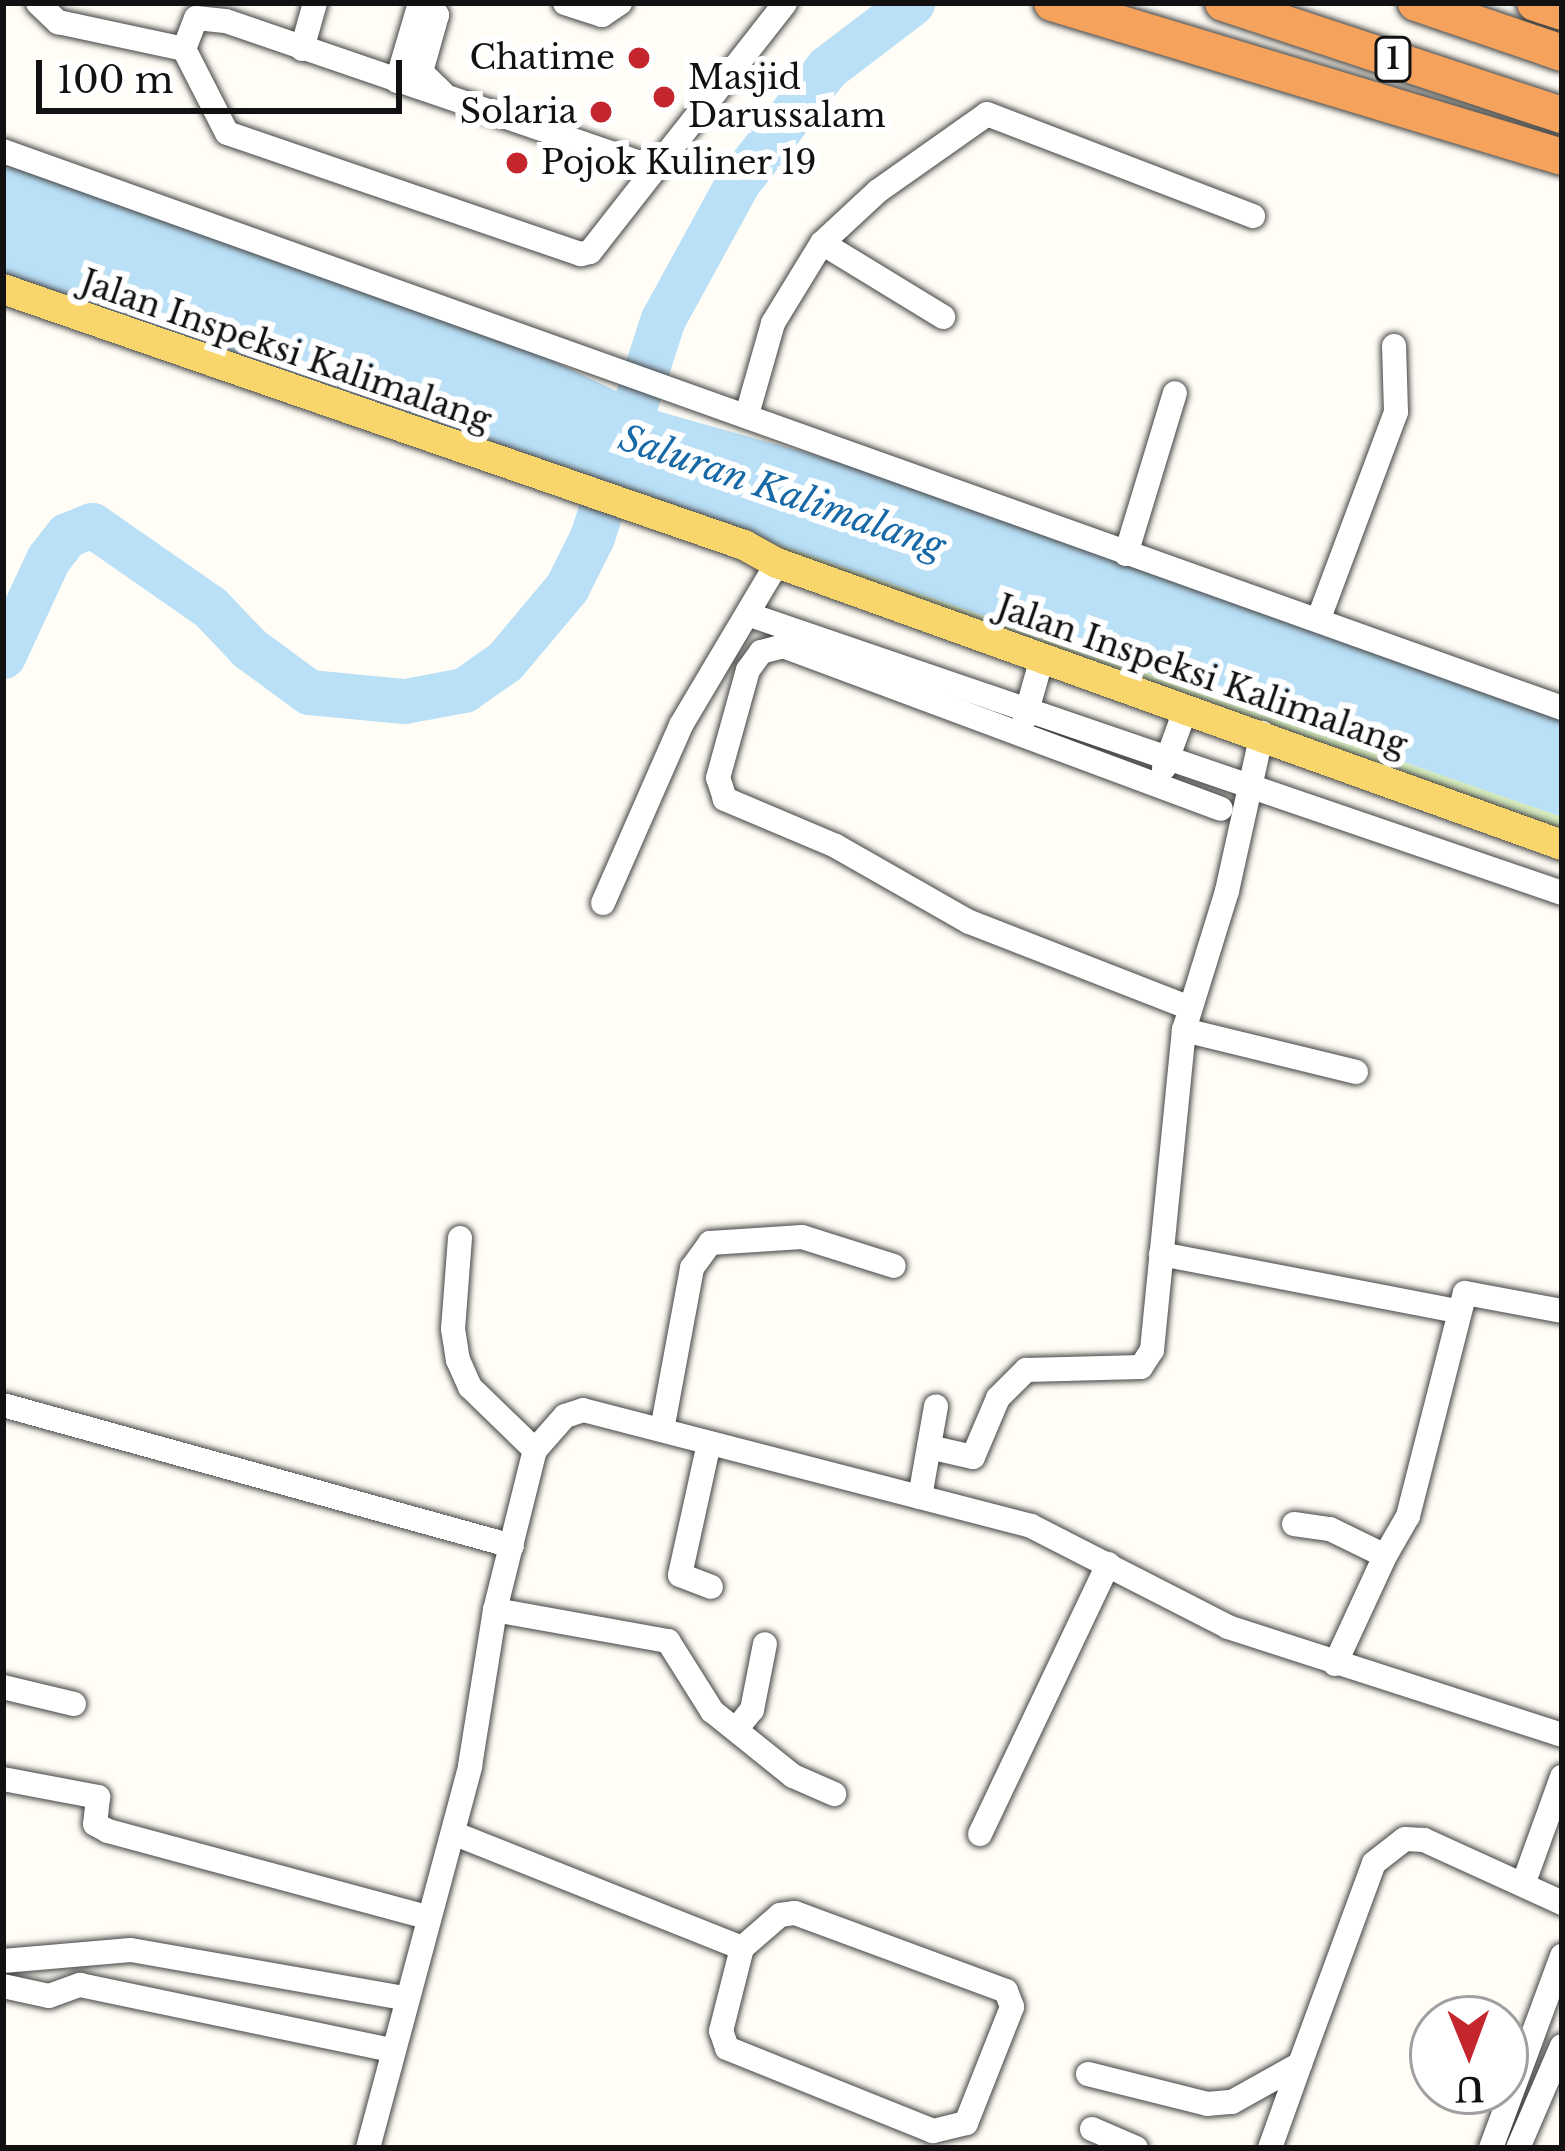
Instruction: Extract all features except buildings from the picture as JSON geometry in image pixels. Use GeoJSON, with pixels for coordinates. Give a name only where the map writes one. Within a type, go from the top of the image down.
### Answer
{"type":"FeatureCollection","features":[{"type":"Feature","properties":{"kind":"highway"},"geometry":{"type":"LineString","coordinates":[[1052,3],[1562,157]]}},
{"type":"Feature","properties":{"kind":"highway","name":"1"},"geometry":{"type":"LineString","coordinates":[[1223,3],[1562,115]]}},
{"type":"Feature","properties":{"kind":"highway","name":"1"},"geometry":{"type":"LineString","coordinates":[[1298,3],[1562,90]]}},
{"type":"Feature","properties":{"kind":"highway","name":"1"},"geometry":{"type":"LineString","coordinates":[[1416,3],[1562,53]]}},
{"type":"Feature","properties":{"kind":"highway"},"geometry":{"type":"LineString","coordinates":[[1535,3],[1562,12]]}},
{"type":"Feature","properties":{"kind":"main road","name":"Jalan Inspeksi Kalimalang"},"geometry":{"type":"LineString","coordinates":[[3,289],[430,441],[743,544],[777,563],[1562,844]]}},
{"type":"Feature","properties":{"kind":"street"},"geometry":{"type":"LineString","coordinates":[[38,3],[58,22],[184,49]]}},
{"type":"Feature","properties":{"kind":"street"},"geometry":{"type":"LineString","coordinates":[[302,50],[315,3]]}},
{"type":"Feature","properties":{"kind":"street"},"geometry":{"type":"LineString","coordinates":[[397,81],[420,3]]}},
{"type":"Feature","properties":{"kind":"street"},"geometry":{"type":"LineString","coordinates":[[430,3],[437,15],[421,72],[448,98]]}},
{"type":"Feature","properties":{"kind":"street"},"geometry":{"type":"LineString","coordinates":[[565,3],[602,15],[620,3]]}},
{"type":"Feature","properties":{"kind":"street"},"geometry":{"type":"LineString","coordinates":[[655,168],[302,50],[228,12],[196,18],[184,49],[227,133],[572,253],[590,252],[784,3]]}},
{"type":"Feature","properties":{"kind":"street"},"geometry":{"type":"LineString","coordinates":[[748,411],[773,323],[822,243],[878,191],[987,114],[1253,215]]}},
{"type":"Feature","properties":{"kind":"street"},"geometry":{"type":"LineString","coordinates":[[3,151],[748,411],[1126,554],[1319,618],[1562,708]]}},
{"type":"Feature","properties":{"kind":"street"},"geometry":{"type":"LineString","coordinates":[[822,243],[943,317]]}},
{"type":"Feature","properties":{"kind":"street"},"geometry":{"type":"LineString","coordinates":[[1319,618],[1396,412],[1394,346]]}},
{"type":"Feature","properties":{"kind":"street"},"geometry":{"type":"LineString","coordinates":[[1126,554],[1175,393]]}},
{"type":"Feature","properties":{"kind":"street"},"geometry":{"type":"LineString","coordinates":[[603,903],[681,725],[777,563]]}},
{"type":"Feature","properties":{"kind":"street"},"geometry":{"type":"LineString","coordinates":[[750,615],[1562,893]]}},
{"type":"Feature","properties":{"kind":"street"},"geometry":{"type":"LineString","coordinates":[[1221,809],[783,646],[761,652],[748,670],[718,778],[725,800],[836,846],[969,922],[1187,1019],[1356,1072]]}},
{"type":"Feature","properties":{"kind":"street"},"geometry":{"type":"LineString","coordinates":[[1018,737],[1023,705],[1042,658]]}},
{"type":"Feature","properties":{"kind":"street"},"geometry":{"type":"LineString","coordinates":[[1159,788],[1186,708]]}},
{"type":"Feature","properties":{"kind":"street"},"geometry":{"type":"LineString","coordinates":[[929,1447],[973,1457],[998,1398],[1026,1370],[1142,1367],[1152,1350],[1187,1019],[1227,891],[1247,783],[1262,733]]}},
{"type":"Feature","properties":{"kind":"street"},"geometry":{"type":"LineString","coordinates":[[662,1430],[692,1268],[710,1243],[802,1237],[894,1266]]}},
{"type":"Feature","properties":{"kind":"street"},"geometry":{"type":"LineString","coordinates":[[460,1238],[453,1328],[458,1360],[470,1388],[535,1450]]}},
{"type":"Feature","properties":{"kind":"street"},"geometry":{"type":"LineString","coordinates":[[1161,1254],[1457,1311]]}},
{"type":"Feature","properties":{"kind":"street"},"geometry":{"type":"LineString","coordinates":[[1335,1664],[1408,1516],[1457,1311],[1470,1289],[1562,1311]]}},
{"type":"Feature","properties":{"kind":"street"},"geometry":{"type":"LineString","coordinates":[[3,1405],[512,1546]]}},
{"type":"Feature","properties":{"kind":"street"},"geometry":{"type":"LineString","coordinates":[[920,1497],[936,1406]]}},
{"type":"Feature","properties":{"kind":"street"},"geometry":{"type":"LineString","coordinates":[[368,2148],[403,1999],[453,1833],[495,1610],[535,1450],[550,1426],[583,1410],[1031,1526],[1228,1627],[1562,1736]]}},
{"type":"Feature","properties":{"kind":"street"},"geometry":{"type":"LineString","coordinates":[[709,1443],[680,1575],[711,1587]]}},
{"type":"Feature","properties":{"kind":"street"},"geometry":{"type":"LineString","coordinates":[[1294,1524],[1330,1529],[1385,1556]]}},
{"type":"Feature","properties":{"kind":"street"},"geometry":{"type":"LineString","coordinates":[[980,1834],[1108,1564]]}},
{"type":"Feature","properties":{"kind":"street"},"geometry":{"type":"LineString","coordinates":[[495,1610],[668,1641],[698,1696],[793,1776],[834,1794]]}},
{"type":"Feature","properties":{"kind":"street"},"geometry":{"type":"LineString","coordinates":[[738,1727],[752,1710],[765,1644]]}},
{"type":"Feature","properties":{"kind":"street"},"geometry":{"type":"LineString","coordinates":[[3,1687],[74,1704]]}},
{"type":"Feature","properties":{"kind":"street"},"geometry":{"type":"LineString","coordinates":[[1524,1882],[1562,1777]]}},
{"type":"Feature","properties":{"kind":"street"},"geometry":{"type":"LineString","coordinates":[[3,1779],[98,1797],[95,1823],[108,1831],[427,1917]]}},
{"type":"Feature","properties":{"kind":"street"},"geometry":{"type":"LineString","coordinates":[[453,1833],[742,1948]]}},
{"type":"Feature","properties":{"kind":"street"},"geometry":{"type":"LineString","coordinates":[[1270,2148],[1374,1863],[1392,1844],[1424,1840],[1562,1903]]}},
{"type":"Feature","properties":{"kind":"street"},"geometry":{"type":"LineString","coordinates":[[795,1913],[1006,1991],[1012,2007],[966,2123],[933,2132],[737,2056],[721,2031],[742,1948],[780,1915],[795,1913]]}},
{"type":"Feature","properties":{"kind":"street"},"geometry":{"type":"LineString","coordinates":[[3,1961],[131,1950],[403,1999]]}},
{"type":"Feature","properties":{"kind":"street"},"geometry":{"type":"LineString","coordinates":[[1491,2148],[1562,1956]]}},
{"type":"Feature","properties":{"kind":"street"},"geometry":{"type":"LineString","coordinates":[[3,1987],[50,1996],[80,1985],[392,2050]]}},
{"type":"Feature","properties":{"kind":"street"},"geometry":{"type":"LineString","coordinates":[[1518,2148],[1562,2046]]}},
{"type":"Feature","properties":{"kind":"street"},"geometry":{"type":"LineString","coordinates":[[1088,2074],[1207,2104],[1232,2102],[1300,2064]]}},
{"type":"Feature","properties":{"kind":"street"},"geometry":{"type":"LineString","coordinates":[[1092,2129],[1136,2148]]}},
{"type":"Feature","properties":{"kind":"green space"},"geometry":{"type":"Polygon","coordinates":[[[3,275],[1562,817],[1562,843],[3,275]]]}},
{"type":"Feature","properties":{"kind":"water","name":"Saluran Kalimalang"},"geometry":{"type":"Polygon","coordinates":[[[3,164],[483,328],[661,412],[907,481],[1562,714],[1562,817],[3,275],[3,164]]]}},
{"type":"Feature","properties":{"kind":"waterway","name":"Saluran Kalimalang"},"geometry":{"type":"LineString","coordinates":[[3,656],[48,559],[67,535],[92,525],[210,607],[249,648],[309,692],[405,701],[464,690],[505,661],[567,587],[592,537],[663,319],[738,182],[828,67],[912,3]]}},
{"type":"Feature","properties":{"kind":"place","name":"Chatime"},"geometry":{"type":"Point","coordinates":[639,58]}},
{"type":"Feature","properties":{"kind":"place","name":"Masjid Darussalam"},"geometry":{"type":"Point","coordinates":[664,97]}},
{"type":"Feature","properties":{"kind":"place","name":"Solaria"},"geometry":{"type":"Point","coordinates":[601,112]}},
{"type":"Feature","properties":{"kind":"place","name":"Pojok Kuliner 19"},"geometry":{"type":"Point","coordinates":[517,163]}}]}
